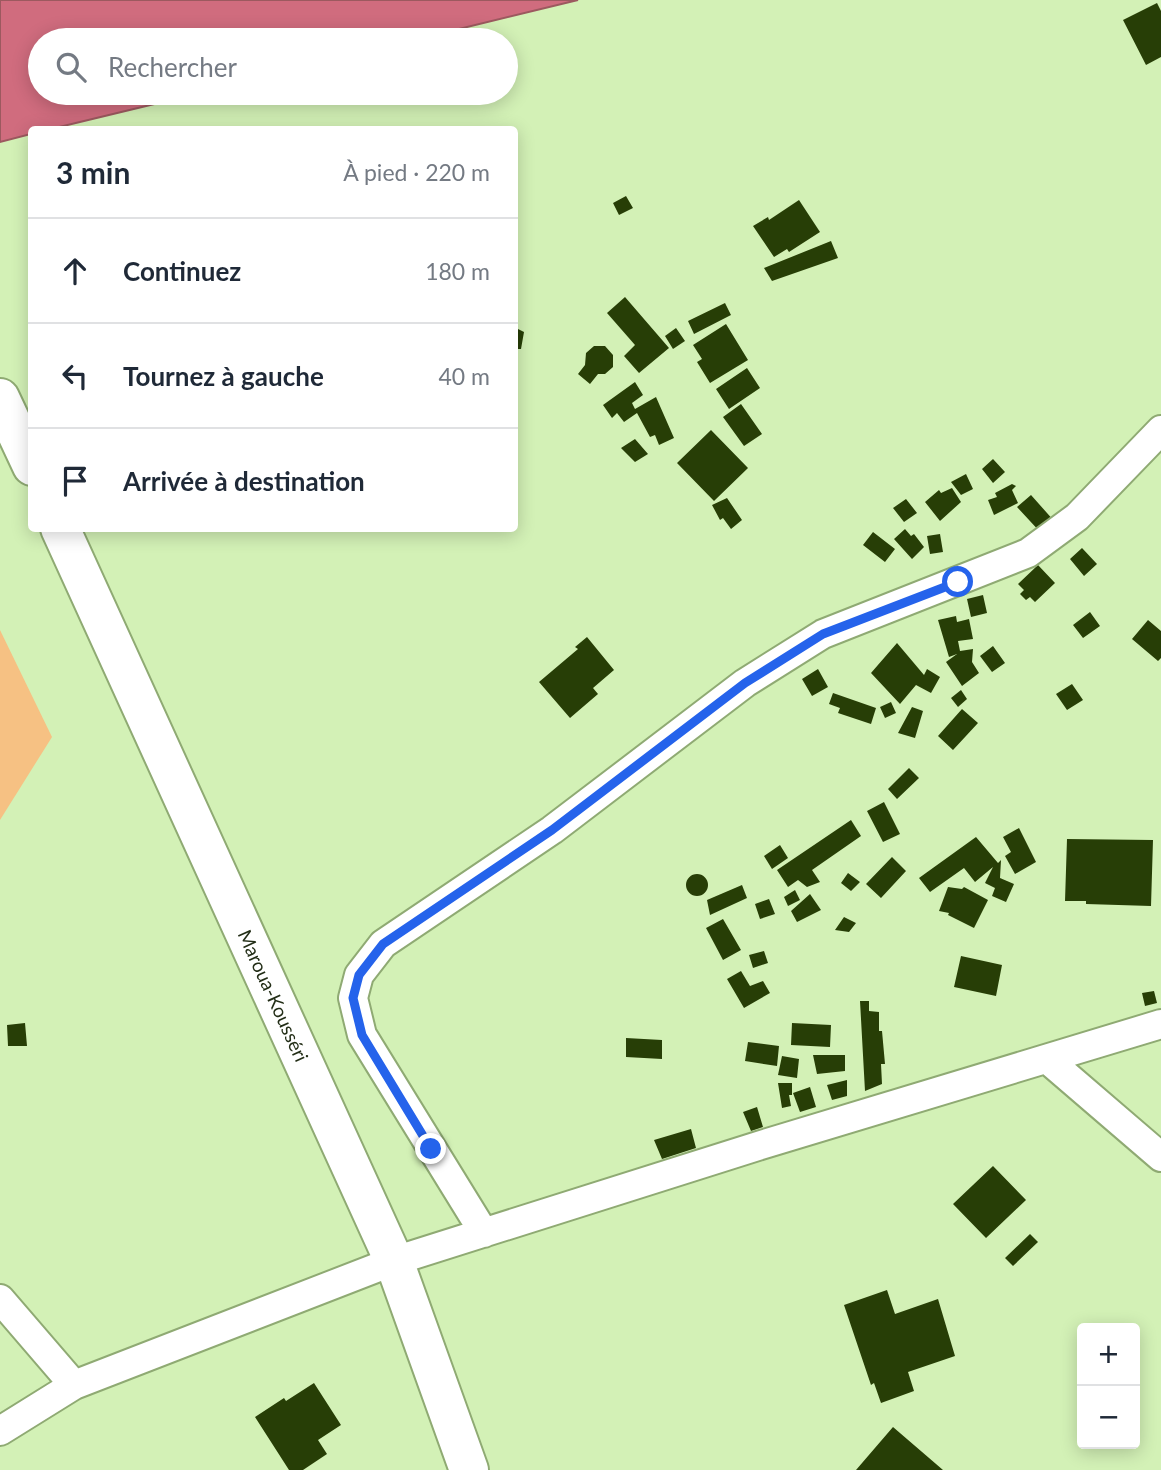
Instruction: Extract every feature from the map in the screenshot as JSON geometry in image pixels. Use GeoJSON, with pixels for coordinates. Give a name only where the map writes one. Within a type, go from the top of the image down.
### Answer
{"type":"FeatureCollection","features":[{"type":"Feature","properties":{"kind":"highway"},"geometry":{"type":"LineString","coordinates":[[0,398],[28,458]]}},
{"type":"Feature","properties":{"kind":"highway","name":"Maroua-Kousséri"},"geometry":{"type":"LineString","coordinates":[[62,532],[394,1262],[469,1470]]}},
{"type":"Feature","properties":{"kind":"street"},"geometry":{"type":"LineString","coordinates":[[484,1233],[362,1035],[353,998],[359,975],[383,944],[552,830],[745,683],[823,634],[1028,553],[1077,517],[1161,430]]}},
{"type":"Feature","properties":{"kind":"street"},"geometry":{"type":"LineString","coordinates":[[0,1431],[74,1385],[394,1262],[1161,1024]]}},
{"type":"Feature","properties":{"kind":"street"},"geometry":{"type":"LineString","coordinates":[[1046,1059],[1161,1157]]}},
{"type":"Feature","properties":{"kind":"street"},"geometry":{"type":"LineString","coordinates":[[0,1300],[74,1385]]}},
{"type":"Feature","properties":{"kind":"shaded area"},"geometry":{"type":"Polygon","coordinates":[[[0,0],[578,0],[463,28],[28,28],[28,105],[150,105],[63,126],[28,126],[28,135],[0,142],[0,0]]]}},
{"type":"Feature","properties":{"kind":"shaded area"},"geometry":{"type":"Polygon","coordinates":[[[0,630],[52,737],[0,820],[0,630]]]}},
{"type":"Feature","properties":{"kind":"building"},"geometry":{"type":"Polygon","coordinates":[[[1157,3],[1161,11],[1161,57],[1146,65],[1123,20],[1157,3]]]}},
{"type":"Feature","properties":{"kind":"building"},"geometry":{"type":"Polygon","coordinates":[[[626,196],[633,208],[619,215],[613,203],[626,196]]]}},
{"type":"Feature","properties":{"kind":"building"},"geometry":{"type":"Polygon","coordinates":[[[799,200],[820,232],[789,252],[787,249],[774,257],[753,226],[768,217],[769,220],[799,200]]]}},
{"type":"Feature","properties":{"kind":"building"},"geometry":{"type":"Polygon","coordinates":[[[831,241],[838,258],[772,281],[764,268],[831,241]]]}},
{"type":"Feature","properties":{"kind":"building"},"geometry":{"type":"Polygon","coordinates":[[[625,297],[669,348],[639,373],[624,356],[635,345],[607,313],[625,297]]]}},
{"type":"Feature","properties":{"kind":"building"},"geometry":{"type":"Polygon","coordinates":[[[725,303],[731,315],[694,334],[688,321],[725,303]]]}},
{"type":"Feature","properties":{"kind":"building"},"geometry":{"type":"Polygon","coordinates":[[[726,324],[748,360],[710,383],[697,362],[702,359],[693,345],[726,324]]]}},
{"type":"Feature","properties":{"kind":"building"},"geometry":{"type":"Polygon","coordinates":[[[676,328],[685,341],[673,349],[665,336],[676,328]]]}},
{"type":"Feature","properties":{"kind":"building"},"geometry":{"type":"Polygon","coordinates":[[[518,329],[524,332],[521,349],[518,349],[518,329]]]}},
{"type":"Feature","properties":{"kind":"building"},"geometry":{"type":"Polygon","coordinates":[[[594,346],[605,346],[613,355],[613,367],[605,374],[598,374],[590,384],[578,374],[585,365],[586,353],[594,346]]]}},
{"type":"Feature","properties":{"kind":"building"},"geometry":{"type":"Polygon","coordinates":[[[747,368],[760,388],[729,409],[716,389],[747,368]]]}},
{"type":"Feature","properties":{"kind":"building"},"geometry":{"type":"Polygon","coordinates":[[[635,382],[643,395],[632,403],[635,409],[656,397],[674,438],[659,445],[655,435],[650,437],[637,413],[624,422],[617,413],[612,418],[603,405],[635,382]]]}},
{"type":"Feature","properties":{"kind":"building"},"geometry":{"type":"Polygon","coordinates":[[[741,404],[762,434],[744,446],[723,417],[741,404]]]}},
{"type":"Feature","properties":{"kind":"building"},"geometry":{"type":"Polygon","coordinates":[[[711,430],[748,468],[714,501],[677,463],[711,430]]]}},
{"type":"Feature","properties":{"kind":"building"},"geometry":{"type":"Polygon","coordinates":[[[635,439],[648,454],[635,462],[621,448],[635,439]]]}},
{"type":"Feature","properties":{"kind":"building"},"geometry":{"type":"Polygon","coordinates":[[[993,459],[1005,472],[993,483],[982,469],[993,459]]]}},
{"type":"Feature","properties":{"kind":"building"},"geometry":{"type":"Polygon","coordinates":[[[966,474],[973,489],[961,495],[951,482],[966,474]]]}},
{"type":"Feature","properties":{"kind":"building"},"geometry":{"type":"Polygon","coordinates":[[[1012,484],[1016,486],[1012,490],[1018,503],[994,515],[988,500],[997,497],[995,493],[1012,484]]]}},
{"type":"Feature","properties":{"kind":"building"},"geometry":{"type":"Polygon","coordinates":[[[952,488],[961,502],[940,521],[925,502],[939,490],[941,493],[952,488]]]}},
{"type":"Feature","properties":{"kind":"building"},"geometry":{"type":"Polygon","coordinates":[[[1031,495],[1055,522],[1042,534],[1017,507],[1031,495]]]}},
{"type":"Feature","properties":{"kind":"building"},"geometry":{"type":"Polygon","coordinates":[[[727,498],[742,520],[731,529],[723,518],[720,520],[712,505],[727,498]]]}},
{"type":"Feature","properties":{"kind":"building"},"geometry":{"type":"Polygon","coordinates":[[[906,499],[917,513],[904,522],[893,508],[906,499]]]}},
{"type":"Feature","properties":{"kind":"building"},"geometry":{"type":"Polygon","coordinates":[[[905,529],[911,536],[914,534],[924,547],[912,559],[894,539],[905,529]]]}},
{"type":"Feature","properties":{"kind":"building"},"geometry":{"type":"Polygon","coordinates":[[[873,532],[895,549],[885,562],[863,545],[873,532]]]}},
{"type":"Feature","properties":{"kind":"building"},"geometry":{"type":"Polygon","coordinates":[[[940,534],[943,552],[930,554],[927,536],[940,534]]]}},
{"type":"Feature","properties":{"kind":"building"},"geometry":{"type":"Polygon","coordinates":[[[1082,548],[1097,564],[1084,576],[1070,559],[1082,548]]]}},
{"type":"Feature","properties":{"kind":"building"},"geometry":{"type":"Polygon","coordinates":[[[1038,565],[1055,583],[1035,602],[1030,597],[1026,600],[1020,594],[1024,590],[1018,584],[1038,565]]]}},
{"type":"Feature","properties":{"kind":"building"},"geometry":{"type":"Polygon","coordinates":[[[983,595],[987,613],[971,617],[967,599],[983,595]]]}},
{"type":"Feature","properties":{"kind":"building"},"geometry":{"type":"Polygon","coordinates":[[[1090,612],[1100,626],[1083,638],[1073,625],[1090,612]]]}},
{"type":"Feature","properties":{"kind":"building"},"geometry":{"type":"Polygon","coordinates":[[[956,616],[957,622],[969,619],[973,639],[958,641],[960,651],[973,649],[972,662],[979,673],[962,686],[946,662],[957,654],[949,657],[938,620],[956,616]]]}},
{"type":"Feature","properties":{"kind":"building"},"geometry":{"type":"Polygon","coordinates":[[[1148,620],[1161,631],[1161,658],[1158,661],[1132,639],[1148,620]]]}},
{"type":"Feature","properties":{"kind":"building"},"geometry":{"type":"Polygon","coordinates":[[[587,637],[614,670],[593,688],[598,694],[570,718],[539,682],[578,649],[575,647],[587,637]]]}},
{"type":"Feature","properties":{"kind":"building"},"geometry":{"type":"Polygon","coordinates":[[[897,643],[924,675],[927,669],[940,677],[931,693],[916,685],[900,704],[871,673],[897,643]]]}},
{"type":"Feature","properties":{"kind":"building"},"geometry":{"type":"Polygon","coordinates":[[[993,646],[1005,663],[992,672],[980,656],[993,646]]]}},
{"type":"Feature","properties":{"kind":"building"},"geometry":{"type":"Polygon","coordinates":[[[818,669],[828,687],[812,696],[802,679],[818,669]]]}},
{"type":"Feature","properties":{"kind":"building"},"geometry":{"type":"Polygon","coordinates":[[[1072,684],[1083,700],[1067,710],[1056,694],[1072,684]]]}},
{"type":"Feature","properties":{"kind":"building"},"geometry":{"type":"Polygon","coordinates":[[[961,690],[967,699],[958,707],[951,698],[961,690]]]}},
{"type":"Feature","properties":{"kind":"building"},"geometry":{"type":"Polygon","coordinates":[[[833,693],[876,708],[871,724],[838,713],[840,708],[829,704],[833,693]]]}},
{"type":"Feature","properties":{"kind":"building"},"geometry":{"type":"Polygon","coordinates":[[[891,702],[896,713],[885,718],[880,707],[891,702]]]}},
{"type":"Feature","properties":{"kind":"building"},"geometry":{"type":"Polygon","coordinates":[[[912,707],[923,711],[915,738],[898,733],[912,707]]]}},
{"type":"Feature","properties":{"kind":"building"},"geometry":{"type":"Polygon","coordinates":[[[962,709],[978,723],[953,750],[938,736],[962,709]]]}},
{"type":"Feature","properties":{"kind":"building"},"geometry":{"type":"Polygon","coordinates":[[[909,768],[919,778],[897,799],[888,789],[909,768]]]}},
{"type":"Feature","properties":{"kind":"building"},"geometry":{"type":"Polygon","coordinates":[[[884,802],[900,834],[883,842],[867,811],[884,802]]]}},
{"type":"Feature","properties":{"kind":"building"},"geometry":{"type":"Polygon","coordinates":[[[851,820],[861,836],[812,870],[820,882],[807,887],[798,880],[788,887],[777,870],[851,820]]]}},
{"type":"Feature","properties":{"kind":"building"},"geometry":{"type":"Polygon","coordinates":[[[1019,828],[1036,862],[1015,874],[1005,856],[1011,852],[1003,837],[1019,828]]]}},
{"type":"Feature","properties":{"kind":"building"},"geometry":{"type":"Polygon","coordinates":[[[976,837],[998,863],[1001,860],[1000,878],[1014,884],[1006,902],[992,896],[995,888],[985,883],[993,867],[975,882],[964,868],[930,892],[919,878],[976,837]]]}},
{"type":"Feature","properties":{"kind":"building"},"geometry":{"type":"Polygon","coordinates":[[[1067,839],[1153,840],[1151,906],[1065,901],[1067,839]]]}},
{"type":"Feature","properties":{"kind":"building"},"geometry":{"type":"Polygon","coordinates":[[[780,845],[788,858],[772,869],[764,856],[780,845]]]}},
{"type":"Feature","properties":{"kind":"building"},"geometry":{"type":"Polygon","coordinates":[[[892,857],[906,871],[881,898],[866,884],[892,857]]]}},
{"type":"Feature","properties":{"kind":"building"},"geometry":{"type":"Polygon","coordinates":[[[848,873],[860,882],[851,891],[841,883],[848,873]]]}},
{"type":"Feature","properties":{"kind":"building"},"geometry":{"type":"Polygon","coordinates":[[[697,874],[705,877],[708,885],[705,893],[697,896],[689,893],[686,885],[689,877],[697,874]]]}},
{"type":"Feature","properties":{"kind":"building"},"geometry":{"type":"Polygon","coordinates":[[[742,885],[747,898],[710,915],[707,900],[742,885]]]}},
{"type":"Feature","properties":{"kind":"building"},"geometry":{"type":"Polygon","coordinates":[[[948,887],[964,887],[988,900],[974,928],[948,915],[949,913],[939,911],[948,887]]]}},
{"type":"Feature","properties":{"kind":"building"},"geometry":{"type":"Polygon","coordinates":[[[795,890],[800,900],[788,906],[784,897],[795,890]]]}},
{"type":"Feature","properties":{"kind":"building"},"geometry":{"type":"Polygon","coordinates":[[[810,894],[821,910],[797,922],[791,911],[810,894]]]}},
{"type":"Feature","properties":{"kind":"building"},"geometry":{"type":"Polygon","coordinates":[[[769,899],[775,914],[760,919],[755,904],[769,899]]]}},
{"type":"Feature","properties":{"kind":"building"},"geometry":{"type":"Polygon","coordinates":[[[844,917],[856,923],[849,932],[835,930],[844,917]]]}},
{"type":"Feature","properties":{"kind":"building"},"geometry":{"type":"Polygon","coordinates":[[[723,919],[741,950],[723,960],[706,928],[723,919]]]}},
{"type":"Feature","properties":{"kind":"building"},"geometry":{"type":"Polygon","coordinates":[[[764,951],[768,963],[753,968],[749,955],[764,951]]]}},
{"type":"Feature","properties":{"kind":"building"},"geometry":{"type":"Polygon","coordinates":[[[961,956],[1002,965],[996,996],[954,987],[961,956]]]}},
{"type":"Feature","properties":{"kind":"building"},"geometry":{"type":"Polygon","coordinates":[[[741,971],[750,986],[763,981],[770,993],[744,1008],[727,979],[741,971]]]}},
{"type":"Feature","properties":{"kind":"building"},"geometry":{"type":"Polygon","coordinates":[[[1154,991],[1157,1003],[1145,1006],[1142,993],[1154,991]]]}},
{"type":"Feature","properties":{"kind":"building"},"geometry":{"type":"Polygon","coordinates":[[[860,1001],[869,1001],[869,1011],[879,1012],[879,1031],[882,1031],[885,1064],[881,1064],[882,1084],[865,1091],[860,1001]]]}},
{"type":"Feature","properties":{"kind":"building"},"geometry":{"type":"Polygon","coordinates":[[[25,1023],[27,1046],[8,1046],[7,1025],[25,1023]]]}},
{"type":"Feature","properties":{"kind":"building"},"geometry":{"type":"Polygon","coordinates":[[[792,1023],[831,1025],[830,1047],[791,1045],[792,1023]]]}},
{"type":"Feature","properties":{"kind":"building"},"geometry":{"type":"Polygon","coordinates":[[[626,1038],[662,1040],[662,1059],[626,1057],[626,1038]]]}},
{"type":"Feature","properties":{"kind":"building"},"geometry":{"type":"Polygon","coordinates":[[[748,1042],[779,1046],[777,1066],[745,1061],[748,1042]]]}},
{"type":"Feature","properties":{"kind":"building"},"geometry":{"type":"Polygon","coordinates":[[[813,1055],[845,1055],[845,1071],[817,1074],[813,1055]]]}},
{"type":"Feature","properties":{"kind":"building"},"geometry":{"type":"Polygon","coordinates":[[[782,1056],[799,1059],[797,1078],[778,1075],[782,1056]]]}},
{"type":"Feature","properties":{"kind":"building"},"geometry":{"type":"Polygon","coordinates":[[[847,1080],[847,1096],[832,1100],[827,1085],[847,1080]]]}},
{"type":"Feature","properties":{"kind":"building"},"geometry":{"type":"Polygon","coordinates":[[[778,1083],[792,1083],[792,1095],[789,1095],[791,1106],[782,1108],[778,1083]]]}},
{"type":"Feature","properties":{"kind":"building"},"geometry":{"type":"Polygon","coordinates":[[[810,1087],[816,1107],[800,1112],[793,1093],[810,1087]]]}},
{"type":"Feature","properties":{"kind":"building"},"geometry":{"type":"Polygon","coordinates":[[[757,1107],[763,1127],[751,1131],[743,1112],[757,1107]]]}},
{"type":"Feature","properties":{"kind":"building"},"geometry":{"type":"Polygon","coordinates":[[[691,1129],[696,1148],[662,1159],[654,1140],[691,1129]]]}},
{"type":"Feature","properties":{"kind":"building"},"geometry":{"type":"Polygon","coordinates":[[[993,1166],[1026,1200],[986,1238],[953,1204],[993,1166]]]}},
{"type":"Feature","properties":{"kind":"building"},"geometry":{"type":"Polygon","coordinates":[[[1030,1234],[1038,1242],[1013,1266],[1005,1258],[1030,1234]]]}},
{"type":"Feature","properties":{"kind":"building"},"geometry":{"type":"Polygon","coordinates":[[[887,1290],[895,1314],[938,1299],[955,1356],[908,1372],[914,1391],[881,1403],[874,1383],[871,1385],[844,1305],[887,1290]]]}},
{"type":"Feature","properties":{"kind":"building"},"geometry":{"type":"Polygon","coordinates":[[[314,1383],[341,1425],[318,1440],[327,1454],[303,1470],[289,1470],[255,1417],[314,1383]]]}},
{"type":"Feature","properties":{"kind":"building"},"geometry":{"type":"Polygon","coordinates":[[[893,1427],[943,1470],[856,1470],[893,1427]]]}},
{"type":"Feature","properties":{"kind":"route"},"geometry":{"type":"LineString","coordinates":[[431,1149],[362,1035],[353,998],[359,975],[383,944],[552,830],[745,683],[823,634],[958,582]]}}]}
